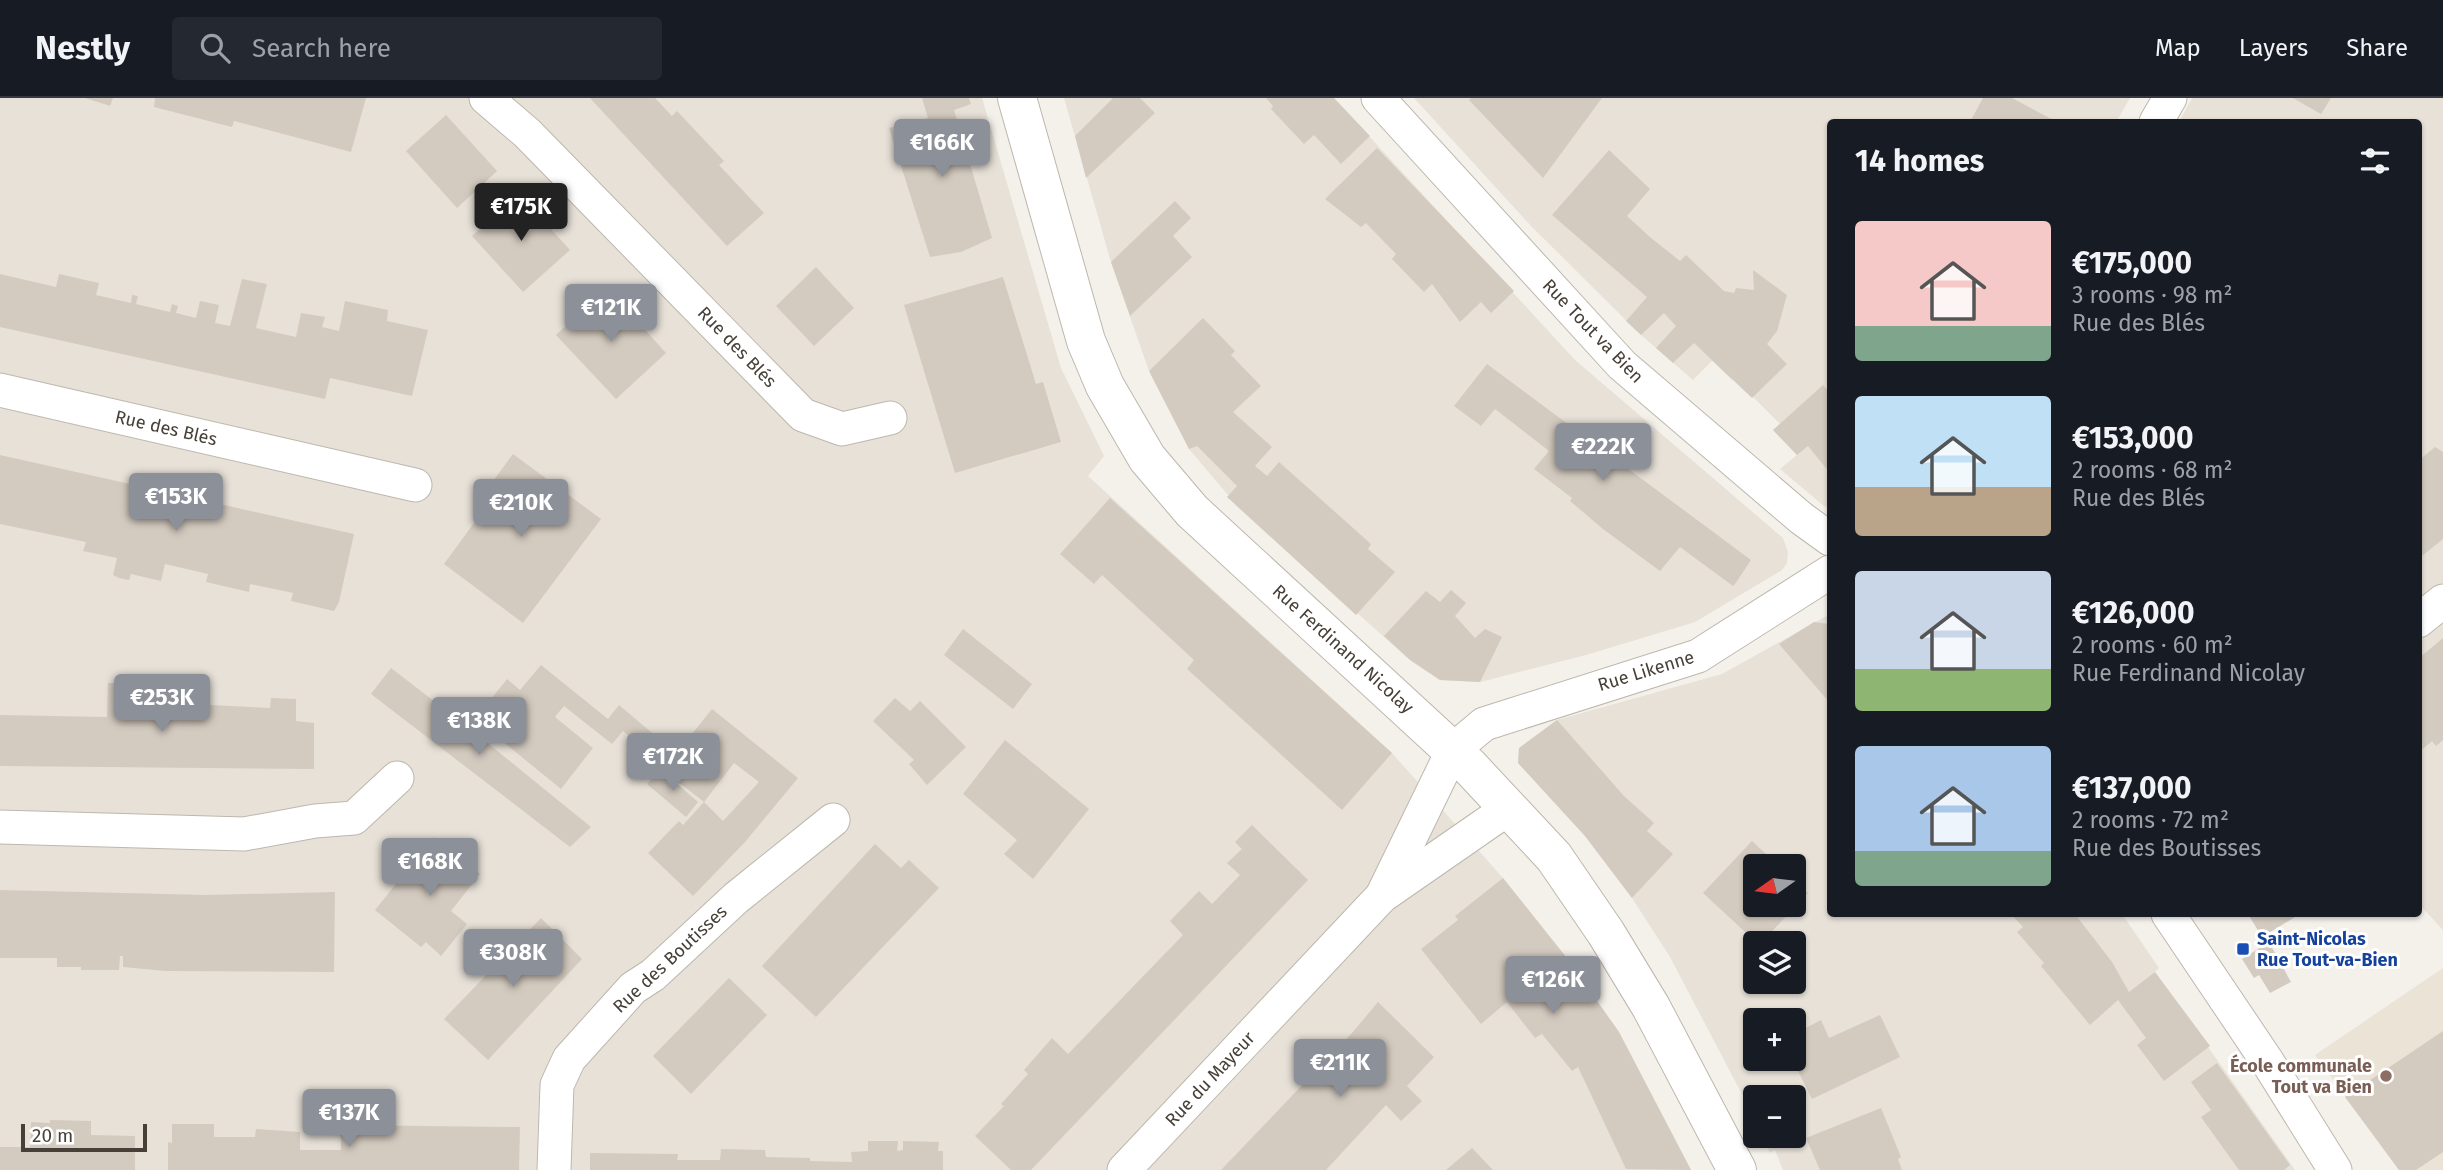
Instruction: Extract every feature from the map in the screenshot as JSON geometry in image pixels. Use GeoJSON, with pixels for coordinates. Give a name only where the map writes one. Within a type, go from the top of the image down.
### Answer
{"type":"FeatureCollection","features":[{"type":"Feature","properties":{"kind":"street","name":"Rue des Blés"},"geometry":{"type":"LineString","coordinates":[[486,98],[527,132],[803,415],[842,429],[891,418]]}},
{"type":"Feature","properties":{"kind":"street","name":"Rue Ferdinand Nicolay"},"geometry":{"type":"LineString","coordinates":[[1017,98],[1086,341],[1105,386],[1147,458],[1192,510],[1453,750],[1554,857],[1606,933],[1670,1040],[1737,1170]]}},
{"type":"Feature","properties":{"kind":"street","name":"Rue Tout va Bien"},"geometry":{"type":"LineString","coordinates":[[1378,98],[1622,365],[1801,518],[1827,537]]}},
{"type":"Feature","properties":{"kind":"street"},"geometry":{"type":"LineString","coordinates":[[2158,119],[2170,98]]}},
{"type":"Feature","properties":{"kind":"street","name":"Rue des Blés"},"geometry":{"type":"LineString","coordinates":[[0,390],[415,485]]}},
{"type":"Feature","properties":{"kind":"street","name":"Rue Likenne"},"geometry":{"type":"LineString","coordinates":[[1453,750],[1484,724],[1496,719],[1698,656],[1827,574]]}},
{"type":"Feature","properties":{"kind":"street"},"geometry":{"type":"LineString","coordinates":[[2422,618],[2443,601]]}},
{"type":"Feature","properties":{"kind":"street","name":"Rue du Mayeur"},"geometry":{"type":"LineString","coordinates":[[1382,896],[1453,750]]}},
{"type":"Feature","properties":{"kind":"street"},"geometry":{"type":"LineString","coordinates":[[0,827],[244,834],[315,821],[354,818],[397,778]]}},
{"type":"Feature","properties":{"kind":"street","name":"Rue du Mayeur"},"geometry":{"type":"LineString","coordinates":[[1124,1170],[1382,896],[1509,808]]}},
{"type":"Feature","properties":{"kind":"street","name":"Rue des Boutisses"},"geometry":{"type":"LineString","coordinates":[[554,1170],[554,1106],[557,1085],[569,1059],[633,988],[653,975],[736,898],[833,820]]}},
{"type":"Feature","properties":{"kind":"street"},"geometry":{"type":"LineString","coordinates":[[2170,917],[2267,1061],[2335,1170]]}},
{"type":"Feature","properties":{"kind":"shaded area"},"geometry":{"type":"Polygon","coordinates":[[[0,98],[982,98],[1061,368],[1104,456],[1088,476],[1392,753],[1503,878],[1566,957],[1619,1032],[1691,1170],[0,1170],[0,98]]]}},
{"type":"Feature","properties":{"kind":"shaded area"},"geometry":{"type":"Polygon","coordinates":[[[1064,98],[1334,98],[1575,360],[1783,538],[1788,552],[1787,563],[1782,570],[1695,622],[1586,655],[1480,682],[1440,680],[1410,660],[1239,508],[1189,449],[1149,371],[1111,262],[1064,98]]]}},
{"type":"Feature","properties":{"kind":"shaded area"},"geometry":{"type":"Polygon","coordinates":[[[1414,98],[2130,98],[2118,119],[1827,119],[1827,507],[1780,469],[1797,455],[1773,430],[1780,424],[1734,378],[1732,380],[1712,361],[1693,380],[1641,335],[1531,226],[1414,98]]]}},
{"type":"Feature","properties":{"kind":"shaded area"},"geometry":{"type":"Polygon","coordinates":[[[2192,98],[2443,98],[2443,930],[2422,907],[2422,119],[2181,119],[2192,98]]]}},
{"type":"Feature","properties":{"kind":"shaded area"},"geometry":{"type":"Polygon","coordinates":[[[1827,616],[1827,917],[2124,917],[2159,968],[2155,972],[2295,1170],[1783,1170],[1775,1150],[1770,1153],[1768,1148],[1806,1148],[1806,1085],[1743,1085],[1743,1096],[1670,957],[1632,898],[1585,836],[1518,763],[1519,748],[1557,720],[1722,674],[1827,616]]]}},
{"type":"Feature","properties":{"kind":"shaded area","name":"École communale Tout va Bien"},"geometry":{"type":"Polygon","coordinates":[[[2443,968],[2443,1170],[2399,1170],[2315,1055],[2443,968]]]}},
{"type":"Feature","properties":{"kind":"building"},"geometry":{"type":"Polygon","coordinates":[[[85,98],[113,98],[110,106],[85,98]]]}},
{"type":"Feature","properties":{"kind":"building"},"geometry":{"type":"Polygon","coordinates":[[[155,98],[366,98],[351,152],[234,121],[232,127],[154,107],[155,98]]]}},
{"type":"Feature","properties":{"kind":"building"},"geometry":{"type":"Polygon","coordinates":[[[590,98],[655,98],[672,116],[677,111],[724,161],[719,165],[764,213],[727,246],[590,98]]]}},
{"type":"Feature","properties":{"kind":"building"},"geometry":{"type":"Polygon","coordinates":[[[922,98],[969,98],[971,104],[954,110],[992,238],[961,252],[930,257],[889,128],[928,118],[922,98]]]}},
{"type":"Feature","properties":{"kind":"building"},"geometry":{"type":"Polygon","coordinates":[[[1113,98],[1140,98],[1155,113],[1086,178],[1075,136],[1113,98]]]}},
{"type":"Feature","properties":{"kind":"building"},"geometry":{"type":"Polygon","coordinates":[[[1266,98],[1334,98],[1370,136],[1341,164],[1314,135],[1304,144],[1271,109],[1273,106],[1266,98]]]}},
{"type":"Feature","properties":{"kind":"building"},"geometry":{"type":"Polygon","coordinates":[[[1602,98],[1543,178],[1469,100],[1602,98]]]}},
{"type":"Feature","properties":{"kind":"building"},"geometry":{"type":"Polygon","coordinates":[[[1983,98],[2012,98],[2051,119],[1972,119],[1983,98]]]}},
{"type":"Feature","properties":{"kind":"building"},"geometry":{"type":"Polygon","coordinates":[[[2293,98],[2331,98],[2321,114],[2293,98]]]}},
{"type":"Feature","properties":{"kind":"building"},"geometry":{"type":"Polygon","coordinates":[[[446,115],[497,171],[457,208],[406,151],[446,115]]]}},
{"type":"Feature","properties":{"kind":"building"},"geometry":{"type":"Polygon","coordinates":[[[1377,148],[1514,291],[1491,313],[1481,302],[1460,322],[1432,284],[1424,292],[1392,259],[1396,254],[1366,223],[1361,227],[1325,199],[1377,148]]]}},
{"type":"Feature","properties":{"kind":"building"},"geometry":{"type":"Polygon","coordinates":[[[1609,150],[1650,189],[1627,216],[1650,237],[1680,261],[1686,255],[1724,291],[1734,293],[1736,288],[1754,290],[1753,270],[1787,295],[1777,331],[1767,344],[1787,364],[1752,398],[1694,343],[1673,363],[1656,348],[1676,326],[1664,313],[1641,335],[1626,321],[1647,297],[1552,215],[1609,150]]]}},
{"type":"Feature","properties":{"kind":"building"},"geometry":{"type":"Polygon","coordinates":[[[519,194],[570,250],[523,292],[472,236],[519,194]]]}},
{"type":"Feature","properties":{"kind":"building"},"geometry":{"type":"Polygon","coordinates":[[[1175,201],[1191,218],[1173,236],[1192,257],[1130,316],[1111,262],[1175,201]]]}},
{"type":"Feature","properties":{"kind":"building"},"geometry":{"type":"Polygon","coordinates":[[[816,267],[854,308],[814,346],[776,306],[816,267]]]}},
{"type":"Feature","properties":{"kind":"building"},"geometry":{"type":"Polygon","coordinates":[[[0,274],[56,287],[59,274],[99,283],[96,295],[131,303],[132,295],[138,296],[136,304],[170,312],[172,304],[178,306],[176,313],[196,318],[200,301],[219,305],[215,323],[230,326],[242,279],[267,284],[256,328],[296,337],[301,313],[325,317],[322,327],[339,331],[345,301],[388,310],[387,321],[428,330],[412,396],[330,378],[325,399],[0,327],[0,274]]]}},
{"type":"Feature","properties":{"kind":"building"},"geometry":{"type":"Polygon","coordinates":[[[1003,277],[1036,384],[1043,382],[1061,442],[955,473],[904,305],[1003,277]]]}},
{"type":"Feature","properties":{"kind":"building"},"geometry":{"type":"Polygon","coordinates":[[[607,288],[666,353],[616,399],[556,335],[607,288]]]}},
{"type":"Feature","properties":{"kind":"building"},"geometry":{"type":"Polygon","coordinates":[[[1203,318],[1235,351],[1231,355],[1261,386],[1233,412],[1272,447],[1255,466],[1267,476],[1279,462],[1371,544],[1368,549],[1395,572],[1356,615],[1227,497],[1237,486],[1197,446],[1189,449],[1149,371],[1203,318]]]}},
{"type":"Feature","properties":{"kind":"building"},"geometry":{"type":"Polygon","coordinates":[[[1487,364],[1751,560],[1735,584],[1733,586],[1680,547],[1660,571],[1603,529],[1570,501],[1572,498],[1534,469],[1549,451],[1495,409],[1481,426],[1454,406],[1487,364]]]}},
{"type":"Feature","properties":{"kind":"building"},"geometry":{"type":"Polygon","coordinates":[[[1823,385],[1827,390],[1827,469],[1808,446],[1797,455],[1773,430],[1823,385]]]}},
{"type":"Feature","properties":{"kind":"building"},"geometry":{"type":"Polygon","coordinates":[[[2435,447],[2443,452],[2443,539],[2422,556],[2422,458],[2435,447]]]}},
{"type":"Feature","properties":{"kind":"building"},"geometry":{"type":"Polygon","coordinates":[[[513,454],[601,519],[523,623],[444,564],[485,508],[477,503],[513,454]]]}},
{"type":"Feature","properties":{"kind":"building"},"geometry":{"type":"Polygon","coordinates":[[[0,455],[354,534],[339,602],[334,611],[291,601],[293,593],[250,584],[249,592],[206,582],[208,574],[165,564],[161,581],[131,574],[129,580],[119,578],[113,575],[117,558],[83,551],[86,542],[0,524],[0,455]]]}},
{"type":"Feature","properties":{"kind":"building"},"geometry":{"type":"Polygon","coordinates":[[[1110,498],[1392,753],[1342,810],[1187,669],[1194,660],[1102,575],[1094,584],[1060,554],[1110,498]]]}},
{"type":"Feature","properties":{"kind":"building"},"geometry":{"type":"Polygon","coordinates":[[[1451,590],[1466,603],[1455,616],[1475,638],[1485,629],[1502,637],[1480,682],[1440,680],[1410,660],[1384,636],[1426,591],[1440,602],[1451,590]]]}},
{"type":"Feature","properties":{"kind":"building"},"geometry":{"type":"Polygon","coordinates":[[[1814,622],[1827,624],[1827,700],[1779,644],[1814,622]]]}},
{"type":"Feature","properties":{"kind":"building"},"geometry":{"type":"Polygon","coordinates":[[[963,629],[1032,684],[1013,709],[944,655],[963,629]]]}},
{"type":"Feature","properties":{"kind":"building"},"geometry":{"type":"Polygon","coordinates":[[[2443,638],[2443,740],[2436,746],[2432,741],[2422,750],[2422,656],[2443,638]]]}},
{"type":"Feature","properties":{"kind":"building"},"geometry":{"type":"Polygon","coordinates":[[[541,665],[608,719],[619,705],[664,743],[652,757],[623,731],[612,744],[564,706],[555,717],[593,748],[561,789],[475,719],[507,679],[520,690],[541,665]]]}},
{"type":"Feature","properties":{"kind":"building"},"geometry":{"type":"Polygon","coordinates":[[[391,668],[591,827],[570,847],[371,694],[391,668]]]}},
{"type":"Feature","properties":{"kind":"building"},"geometry":{"type":"Polygon","coordinates":[[[149,680],[190,680],[190,704],[270,708],[271,698],[296,699],[296,721],[314,723],[314,769],[0,766],[0,715],[107,717],[108,683],[150,684],[149,680]]]}},
{"type":"Feature","properties":{"kind":"building"},"geometry":{"type":"Polygon","coordinates":[[[895,698],[910,711],[920,701],[966,747],[927,785],[909,764],[914,760],[873,721],[895,698]]]}},
{"type":"Feature","properties":{"kind":"building"},"geometry":{"type":"Polygon","coordinates":[[[712,709],[798,778],[745,842],[693,896],[648,853],[679,821],[683,825],[704,802],[663,770],[712,709]],[[734,763],[704,802],[723,821],[759,782],[734,763]]]}},
{"type":"Feature","properties":{"kind":"building"},"geometry":{"type":"Polygon","coordinates":[[[1557,720],[1624,796],[1654,823],[1647,831],[1673,854],[1632,898],[1585,836],[1518,763],[1519,748],[1557,720]]]}},
{"type":"Feature","properties":{"kind":"building"},"geometry":{"type":"Polygon","coordinates":[[[1005,740],[1089,809],[1033,879],[1004,854],[1017,840],[963,794],[1005,740]]]}},
{"type":"Feature","properties":{"kind":"building"},"geometry":{"type":"Polygon","coordinates":[[[660,769],[698,802],[686,817],[647,784],[660,769]]]}},
{"type":"Feature","properties":{"kind":"building"},"geometry":{"type":"Polygon","coordinates":[[[1252,825],[1308,880],[1031,1170],[1011,1170],[975,1136],[1004,1106],[1001,1104],[1028,1074],[1024,1070],[1052,1038],[1068,1054],[1183,935],[1170,921],[1199,891],[1212,904],[1240,875],[1227,863],[1242,849],[1235,842],[1252,825]]]}},
{"type":"Feature","properties":{"kind":"building"},"geometry":{"type":"Polygon","coordinates":[[[434,837],[480,874],[451,911],[467,924],[441,956],[426,942],[421,947],[375,910],[434,837]]]}},
{"type":"Feature","properties":{"kind":"building"},"geometry":{"type":"Polygon","coordinates":[[[1752,841],[1766,854],[1743,854],[1743,917],[1785,917],[1772,931],[1744,931],[1703,893],[1752,841]]]}},
{"type":"Feature","properties":{"kind":"building"},"geometry":{"type":"Polygon","coordinates":[[[875,844],[901,868],[909,860],[939,888],[816,1017],[762,966],[875,844]]]}},
{"type":"Feature","properties":{"kind":"building"},"geometry":{"type":"Polygon","coordinates":[[[1503,878],[1566,957],[1619,1032],[1691,1170],[1626,1169],[1578,1067],[1572,1071],[1542,1034],[1535,1038],[1507,1002],[1481,1024],[1421,949],[1458,920],[1455,916],[1503,878]]]}},
{"type":"Feature","properties":{"kind":"building"},"geometry":{"type":"Polygon","coordinates":[[[0,890],[206,895],[335,892],[334,972],[165,971],[123,967],[123,956],[120,956],[119,970],[81,970],[81,967],[57,967],[57,958],[0,958],[0,890]]]}},
{"type":"Feature","properties":{"kind":"building"},"geometry":{"type":"Polygon","coordinates":[[[2014,917],[2077,917],[2112,962],[2129,992],[2155,972],[2210,1046],[2164,1081],[2137,1045],[2146,1038],[2118,1000],[2090,1025],[2041,966],[2044,963],[2017,932],[2023,927],[2014,917]]]}},
{"type":"Feature","properties":{"kind":"building"},"geometry":{"type":"Polygon","coordinates":[[[2250,917],[2295,917],[2262,937],[2250,917]]]}},
{"type":"Feature","properties":{"kind":"building"},"geometry":{"type":"Polygon","coordinates":[[[541,918],[582,959],[488,1060],[444,1019],[541,918]]]}},
{"type":"Feature","properties":{"kind":"building"},"geometry":{"type":"Polygon","coordinates":[[[2269,942],[2291,982],[2270,993],[2259,975],[2254,978],[2242,959],[2269,942]]]}},
{"type":"Feature","properties":{"kind":"building"},"geometry":{"type":"Polygon","coordinates":[[[729,978],[767,1015],[691,1094],[653,1056],[729,978]]]}},
{"type":"Feature","properties":{"kind":"building"},"geometry":{"type":"Polygon","coordinates":[[[1378,1002],[1434,1057],[1407,1086],[1422,1101],[1401,1121],[1386,1105],[1326,1170],[1221,1170],[1352,1033],[1378,1002]]]}},
{"type":"Feature","properties":{"kind":"building"},"geometry":{"type":"Polygon","coordinates":[[[1880,1015],[1900,1057],[1812,1099],[1798,1071],[1806,1071],[1806,1028],[1821,1020],[1829,1038],[1880,1015]]]}},
{"type":"Feature","properties":{"kind":"building"},"geometry":{"type":"Polygon","coordinates":[[[2443,1031],[2443,1152],[2416,1170],[2399,1170],[2345,1097],[2443,1031]]]}},
{"type":"Feature","properties":{"kind":"building"},"geometry":{"type":"Polygon","coordinates":[[[2217,1063],[2290,1165],[2284,1170],[2239,1170],[2201,1117],[2211,1110],[2191,1082],[2217,1063]]]}},
{"type":"Feature","properties":{"kind":"building"},"geometry":{"type":"Polygon","coordinates":[[[1881,1108],[1901,1157],[1898,1159],[1902,1170],[1820,1170],[1806,1138],[1881,1108]]]}},
{"type":"Feature","properties":{"kind":"building"},"geometry":{"type":"Polygon","coordinates":[[[50,1120],[91,1121],[91,1135],[135,1136],[135,1170],[0,1170],[0,1147],[30,1147],[31,1122],[50,1123],[50,1120]]]}},
{"type":"Feature","properties":{"kind":"building"},"geometry":{"type":"Polygon","coordinates":[[[172,1124],[214,1124],[214,1137],[255,1137],[256,1129],[300,1132],[300,1150],[341,1150],[341,1125],[520,1127],[519,1170],[168,1170],[168,1142],[172,1143],[172,1124]]]}},
{"type":"Feature","properties":{"kind":"building"},"geometry":{"type":"Polygon","coordinates":[[[868,1141],[898,1141],[897,1151],[903,1150],[903,1141],[939,1142],[938,1151],[943,1151],[943,1170],[590,1170],[590,1153],[678,1154],[677,1160],[720,1160],[721,1149],[765,1150],[766,1157],[852,1162],[851,1152],[868,1151],[868,1141]]]}},
{"type":"Feature","properties":{"kind":"building"},"geometry":{"type":"Polygon","coordinates":[[[1472,1148],[1493,1170],[1446,1170],[1472,1148]]]}},
{"type":"Feature","properties":{"kind":"place","name":"Saint-Nicolas Rue Tout-va-Bien"},"geometry":{"type":"Point","coordinates":[2243,949]}},
{"type":"Feature","properties":{"kind":"place","name":"École communale Tout va Bien"},"geometry":{"type":"Point","coordinates":[2386,1076]}}]}
